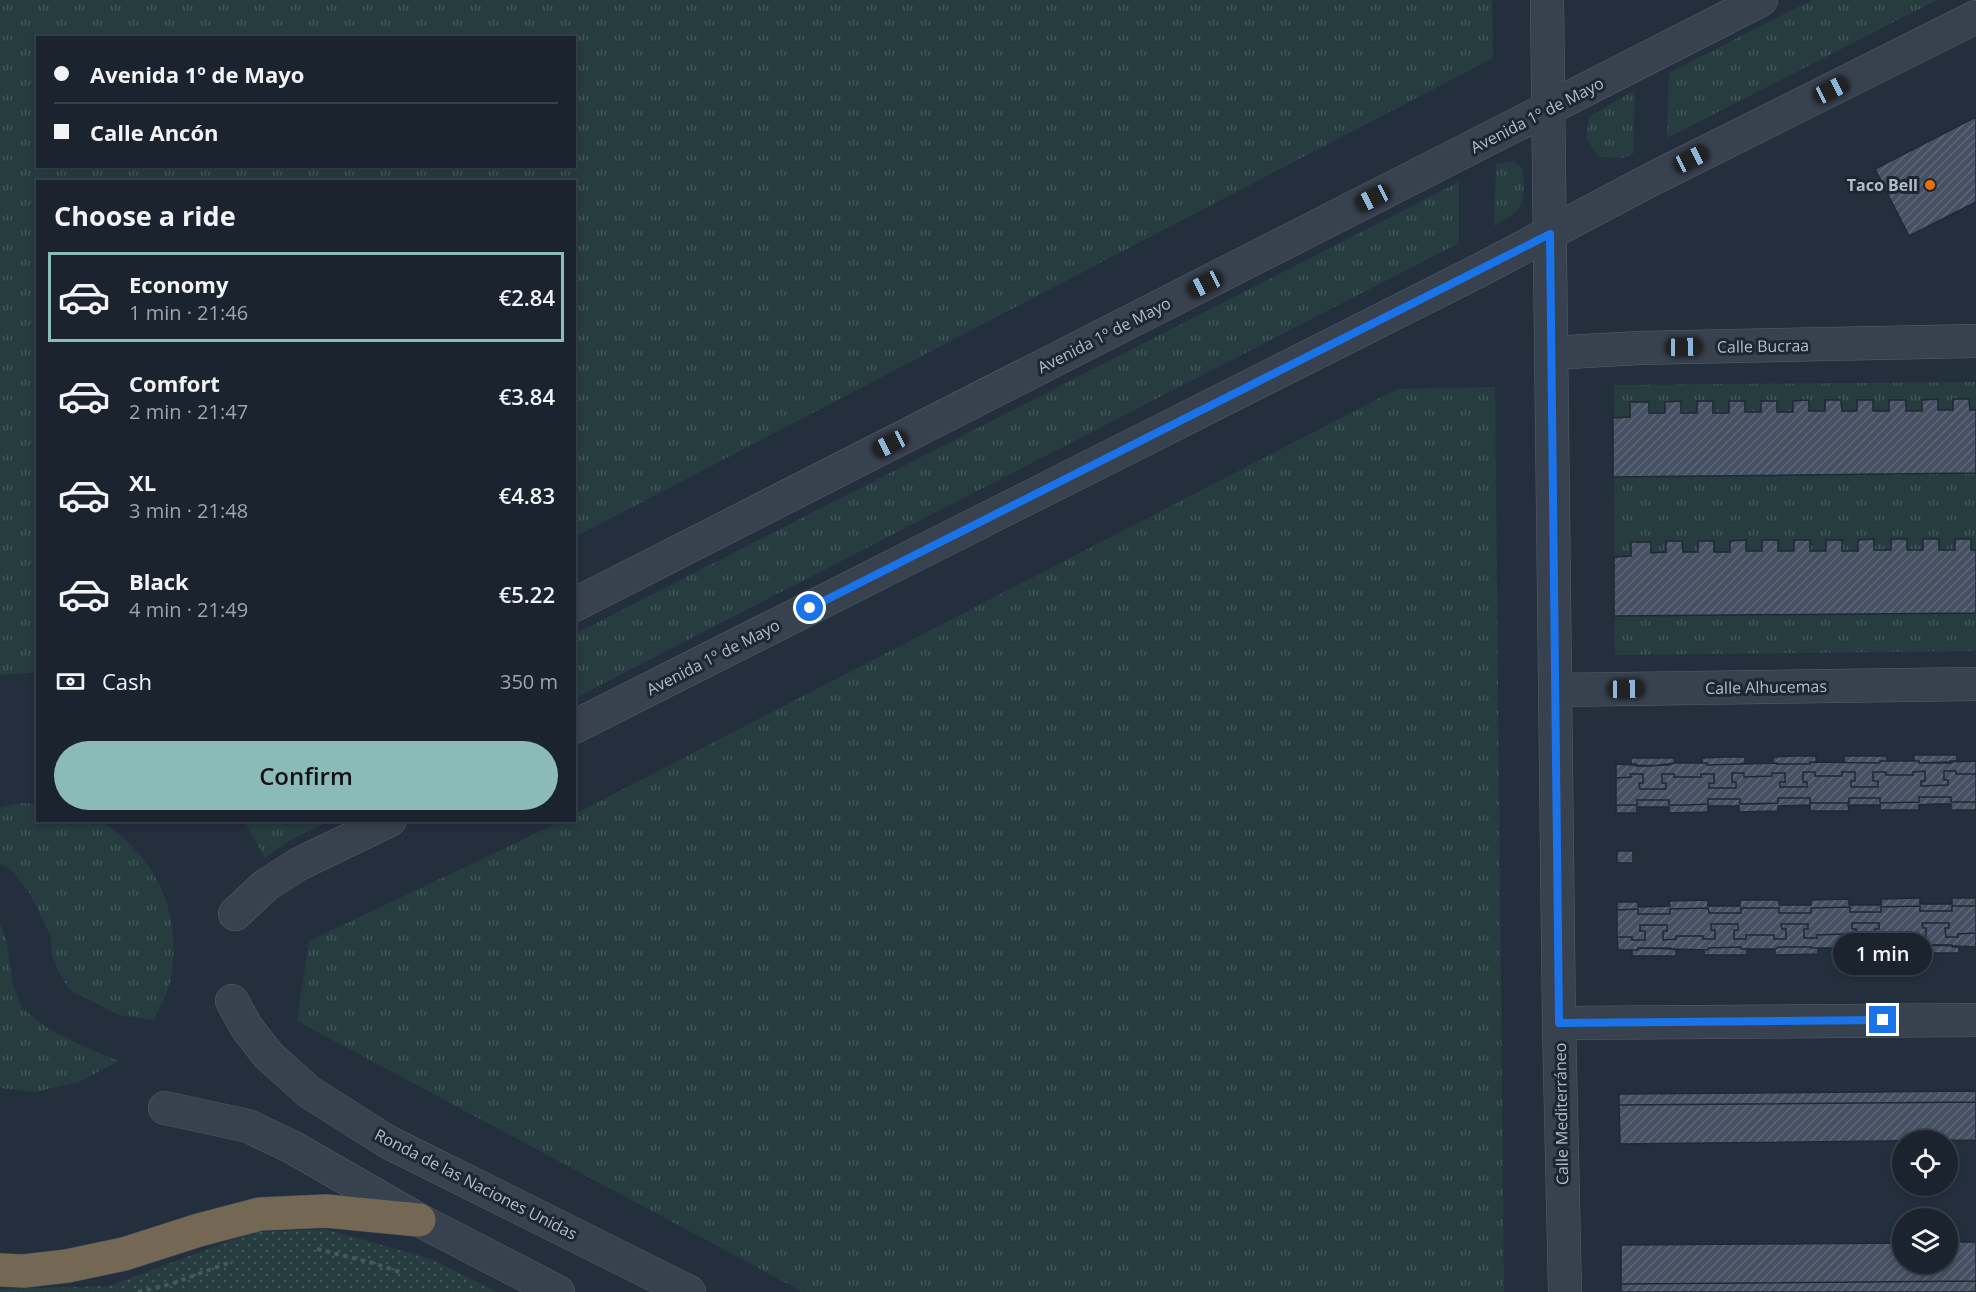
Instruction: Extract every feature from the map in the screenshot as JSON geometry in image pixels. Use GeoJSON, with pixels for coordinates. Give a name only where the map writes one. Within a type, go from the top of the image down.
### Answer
{"type":"FeatureCollection","features":[{"type":"Feature","properties":{"kind":"highway"},"geometry":{"type":"LineString","coordinates":[[0,1270],[24,1271],[67,1266],[124,1254],[199,1230],[260,1214],[326,1211],[419,1220]]}},
{"type":"Feature","properties":{"kind":"street","name":"Calle Mediterráneo"},"geometry":{"type":"LineString","coordinates":[[1547,0],[1559,1023],[1565,1292]]}},
{"type":"Feature","properties":{"kind":"street","name":"Avenida 1º de Mayo"},"geometry":{"type":"LineString","coordinates":[[576,604],[1761,0]]}},
{"type":"Feature","properties":{"kind":"street","name":"Avenida 1º de Mayo"},"geometry":{"type":"LineString","coordinates":[[576,726],[1976,16]]}},
{"type":"Feature","properties":{"kind":"street","name":"Calle Bucraa"},"geometry":{"type":"LineString","coordinates":[[1551,353],[1639,348],[1976,341]]}},
{"type":"Feature","properties":{"kind":"street","name":"Calle Alhucemas"},"geometry":{"type":"LineString","coordinates":[[1556,690],[1976,684]]}},
{"type":"Feature","properties":{"kind":"street"},"geometry":{"type":"LineString","coordinates":[[235,915],[266,885],[298,864],[386,822]]}},
{"type":"Feature","properties":{"kind":"street","name":"Ronda de las Naciones Unidas"},"geometry":{"type":"LineString","coordinates":[[232,1001],[247,1028],[268,1055],[309,1092],[388,1142],[689,1292]]}},
{"type":"Feature","properties":{"kind":"street"},"geometry":{"type":"LineString","coordinates":[[1559,1023],[1976,1020]]}},
{"type":"Feature","properties":{"kind":"street"},"geometry":{"type":"LineString","coordinates":[[165,1108],[249,1126],[292,1147],[419,1220],[558,1292]]}},
{"type":"Feature","properties":{"kind":"path"},"geometry":{"type":"LineString","coordinates":[[306,1246],[400,1272]]}},
{"type":"Feature","properties":{"kind":"path"},"geometry":{"type":"LineString","coordinates":[[138,1292],[171,1284],[243,1257]]}},
{"type":"Feature","properties":{"kind":"green space"},"geometry":{"type":"Polygon","coordinates":[[[0,0],[1492,0],[1493,58],[576,536],[576,180],[36,180],[36,672],[0,675],[0,0]]]}},
{"type":"Feature","properties":{"kind":"green space"},"geometry":{"type":"Polygon","coordinates":[[[1812,0],[1937,0],[1667,138],[1669,73],[1812,0]]]}},
{"type":"Feature","properties":{"kind":"green space"},"geometry":{"type":"Polygon","coordinates":[[[1635,90],[1633,154],[1622,158],[1600,157],[1586,140],[1589,117],[1635,90]]]}},
{"type":"Feature","properties":{"kind":"green space"},"geometry":{"type":"Polygon","coordinates":[[[1514,161],[1523,169],[1523,198],[1513,214],[1494,226],[1496,164],[1514,161]]]}},
{"type":"Feature","properties":{"kind":"green space"},"geometry":{"type":"Polygon","coordinates":[[[1459,182],[1459,243],[576,697],[576,633],[1459,182]]]}},
{"type":"Feature","properties":{"kind":"green space"},"geometry":{"type":"Polygon","coordinates":[[[1976,382],[1976,651],[1615,655],[1614,385],[1976,382]]]}},
{"type":"Feature","properties":{"kind":"green space"},"geometry":{"type":"Polygon","coordinates":[[[1495,387],[1504,1292],[803,1292],[297,1021],[309,941],[560,822],[576,822],[576,813],[1397,389],[1495,387]]]}},
{"type":"Feature","properties":{"kind":"green space"},"geometry":{"type":"Polygon","coordinates":[[[20,803],[36,804],[36,822],[100,822],[124,839],[150,868],[166,902],[173,938],[170,982],[154,1020],[119,1015],[70,990],[60,975],[52,955],[51,937],[29,892],[10,869],[0,864],[0,807],[20,803]]]}},
{"type":"Feature","properties":{"kind":"green space"},"geometry":{"type":"Polygon","coordinates":[[[245,822],[327,822],[292,839],[265,858],[245,822]]]}},
{"type":"Feature","properties":{"kind":"green space"},"geometry":{"type":"Polygon","coordinates":[[[0,922],[6,939],[13,985],[23,1009],[46,1027],[82,1046],[119,1061],[79,1082],[35,1092],[0,1088],[0,922]]]}},
{"type":"Feature","properties":{"kind":"green space"},"geometry":{"type":"Polygon","coordinates":[[[325,1229],[431,1259],[497,1292],[0,1292],[0,1289],[110,1286],[253,1232],[325,1229]]]}},
{"type":"Feature","properties":{"kind":"building","name":"Taco Bell"},"geometry":{"type":"Polygon","coordinates":[[[1976,117],[1976,202],[1909,236],[1875,169],[1976,117]]]}},
{"type":"Feature","properties":{"kind":"building"},"geometry":{"type":"Polygon","coordinates":[[[1938,399],[1938,410],[1953,410],[1953,399],[1969,399],[1970,410],[1976,410],[1976,473],[1613,477],[1613,418],[1630,417],[1630,402],[1649,402],[1649,413],[1665,413],[1665,402],[1681,401],[1681,413],[1697,413],[1697,401],[1713,401],[1713,413],[1729,413],[1729,401],[1745,401],[1745,412],[1761,412],[1761,401],[1777,401],[1777,412],[1793,412],[1793,401],[1809,400],[1809,411],[1825,411],[1825,400],[1841,400],[1842,411],[1857,411],[1857,400],[1873,400],[1873,411],[1889,411],[1889,400],[1906,400],[1906,411],[1922,411],[1922,400],[1938,399]]]}},
{"type":"Feature","properties":{"kind":"building"},"geometry":{"type":"Polygon","coordinates":[[[1874,539],[1874,550],[1891,550],[1891,539],[1907,539],[1907,550],[1923,550],[1923,539],[1939,539],[1939,550],[1955,550],[1955,539],[1971,539],[1971,550],[1976,550],[1976,613],[1614,616],[1614,557],[1631,556],[1631,542],[1651,542],[1651,553],[1666,552],[1666,541],[1682,541],[1683,552],[1698,552],[1698,541],[1714,541],[1714,552],[1730,552],[1730,541],[1746,540],[1746,551],[1762,551],[1762,540],[1778,540],[1778,551],[1794,551],[1794,540],[1810,540],[1810,551],[1826,551],[1826,540],[1842,540],[1842,551],[1858,551],[1858,540],[1874,539]]]}},
{"type":"Feature","properties":{"kind":"building"},"geometry":{"type":"Polygon","coordinates":[[[1914,755],[1957,755],[1957,761],[1919,763],[1919,761],[1914,761],[1914,755]]]}},
{"type":"Feature","properties":{"kind":"building"},"geometry":{"type":"Polygon","coordinates":[[[1816,756],[1816,762],[1810,762],[1810,764],[1773,763],[1773,757],[1816,756]]]}},
{"type":"Feature","properties":{"kind":"building"},"geometry":{"type":"Polygon","coordinates":[[[1844,756],[1887,756],[1887,761],[1848,763],[1844,762],[1844,756]]]}},
{"type":"Feature","properties":{"kind":"building"},"geometry":{"type":"Polygon","coordinates":[[[1745,757],[1745,763],[1707,765],[1707,763],[1702,763],[1702,758],[1745,757]]]}},
{"type":"Feature","properties":{"kind":"building"},"geometry":{"type":"Polygon","coordinates":[[[1631,758],[1674,758],[1675,763],[1636,766],[1636,764],[1631,764],[1631,758]]]}},
{"type":"Feature","properties":{"kind":"building"},"geometry":{"type":"Polygon","coordinates":[[[1880,761],[1919,761],[1919,763],[1976,761],[1976,774],[1956,774],[1956,771],[1944,771],[1944,780],[1948,780],[1948,785],[1921,786],[1921,781],[1925,781],[1925,771],[1913,772],[1913,775],[1886,775],[1886,772],[1873,772],[1873,781],[1878,781],[1878,787],[1851,787],[1851,781],[1855,781],[1855,772],[1842,772],[1842,776],[1815,776],[1815,772],[1803,772],[1803,782],[1807,782],[1807,787],[1780,787],[1780,782],[1785,782],[1785,773],[1744,777],[1744,773],[1732,773],[1732,782],[1736,782],[1736,788],[1709,788],[1709,783],[1714,783],[1714,774],[1701,774],[1701,777],[1674,777],[1674,774],[1662,774],[1662,783],[1666,783],[1666,789],[1640,789],[1639,783],[1643,783],[1643,774],[1630,774],[1631,777],[1616,778],[1616,764],[1652,766],[1675,763],[1810,764],[1810,762],[1880,763],[1880,761]]]}},
{"type":"Feature","properties":{"kind":"building"},"geometry":{"type":"Polygon","coordinates":[[[1925,771],[1925,781],[1921,781],[1921,786],[1948,785],[1948,780],[1944,780],[1944,771],[1956,771],[1956,774],[1976,774],[1976,802],[1951,802],[1951,797],[1919,797],[1919,802],[1880,803],[1880,798],[1849,798],[1849,803],[1810,803],[1810,798],[1778,798],[1778,803],[1759,804],[1740,804],[1740,799],[1708,799],[1708,804],[1669,805],[1669,800],[1637,800],[1637,805],[1616,805],[1616,778],[1631,777],[1630,774],[1643,774],[1643,783],[1639,783],[1640,789],[1666,789],[1666,783],[1662,783],[1662,774],[1674,774],[1674,777],[1701,777],[1701,774],[1714,774],[1714,783],[1709,783],[1709,788],[1736,788],[1736,782],[1732,782],[1732,773],[1744,773],[1744,777],[1785,773],[1785,782],[1780,782],[1780,787],[1807,787],[1807,782],[1803,782],[1803,772],[1815,772],[1815,776],[1842,776],[1842,772],[1855,772],[1855,781],[1851,781],[1851,787],[1878,787],[1878,781],[1873,781],[1873,772],[1886,772],[1886,775],[1913,775],[1913,772],[1925,771]]]}},
{"type":"Feature","properties":{"kind":"building"},"geometry":{"type":"Polygon","coordinates":[[[1919,797],[1951,797],[1951,802],[1976,802],[1976,810],[1951,810],[1951,804],[1935,804],[1919,805],[1919,810],[1880,810],[1880,805],[1848,805],[1849,811],[1810,811],[1810,805],[1778,806],[1778,811],[1739,812],[1739,806],[1708,806],[1708,812],[1669,813],[1669,807],[1637,807],[1637,813],[1616,813],[1616,805],[1637,805],[1637,800],[1669,800],[1669,805],[1688,805],[1708,804],[1708,799],[1740,799],[1740,804],[1778,803],[1778,798],[1810,798],[1810,803],[1849,803],[1849,798],[1880,798],[1880,803],[1919,802],[1919,797]]]}},
{"type":"Feature","properties":{"kind":"building"},"geometry":{"type":"Polygon","coordinates":[[[1617,851],[1633,851],[1633,863],[1617,863],[1617,851]]]}},
{"type":"Feature","properties":{"kind":"building"},"geometry":{"type":"Polygon","coordinates":[[[1920,898],[1920,904],[1952,904],[1952,898],[1976,898],[1976,906],[1952,906],[1952,911],[1920,911],[1920,906],[1881,907],[1881,912],[1850,912],[1850,907],[1811,908],[1811,913],[1779,913],[1779,908],[1741,908],[1741,913],[1709,913],[1708,908],[1670,909],[1670,914],[1638,914],[1638,909],[1617,910],[1617,902],[1638,902],[1638,907],[1670,906],[1669,901],[1708,900],[1708,906],[1740,906],[1740,900],[1779,900],[1779,905],[1811,905],[1811,900],[1849,899],[1849,905],[1881,905],[1881,899],[1920,898]]]}},
{"type":"Feature","properties":{"kind":"building"},"geometry":{"type":"Polygon","coordinates":[[[1920,906],[1920,911],[1952,911],[1952,906],[1976,906],[1976,933],[1946,937],[1945,928],[1949,928],[1949,923],[1922,923],[1923,928],[1926,928],[1926,937],[1915,937],[1915,934],[1888,934],[1888,937],[1875,937],[1875,929],[1879,929],[1879,923],[1852,923],[1852,929],[1856,929],[1856,938],[1843,938],[1843,934],[1804,938],[1804,929],[1808,929],[1808,924],[1781,924],[1782,929],[1786,929],[1786,939],[1774,939],[1774,935],[1746,935],[1746,939],[1734,939],[1734,930],[1738,930],[1738,924],[1711,924],[1711,930],[1715,930],[1715,939],[1703,939],[1703,936],[1676,936],[1676,939],[1663,940],[1663,931],[1667,931],[1667,925],[1640,925],[1640,931],[1645,931],[1645,940],[1617,937],[1617,910],[1638,909],[1638,914],[1670,914],[1670,909],[1708,908],[1709,913],[1741,913],[1741,908],[1779,908],[1779,913],[1811,913],[1811,908],[1850,907],[1850,912],[1881,912],[1881,907],[1920,906]]]}},
{"type":"Feature","properties":{"kind":"building"},"geometry":{"type":"Polygon","coordinates":[[[1852,923],[1879,923],[1879,929],[1875,929],[1875,937],[1888,937],[1888,934],[1915,934],[1915,937],[1926,937],[1926,928],[1923,928],[1922,923],[1949,923],[1949,928],[1945,928],[1946,937],[1976,933],[1976,947],[1936,945],[1882,948],[1882,946],[1866,946],[1618,950],[1617,937],[1645,940],[1645,931],[1640,931],[1640,925],[1667,925],[1667,931],[1663,931],[1663,940],[1676,939],[1676,936],[1703,936],[1703,939],[1715,939],[1715,930],[1711,930],[1711,924],[1738,924],[1738,930],[1734,930],[1734,939],[1746,939],[1746,935],[1774,935],[1774,939],[1786,939],[1786,929],[1782,929],[1781,924],[1808,924],[1808,929],[1804,929],[1804,938],[1843,934],[1843,938],[1856,938],[1856,929],[1852,929],[1852,923]]]}},
{"type":"Feature","properties":{"kind":"building"},"geometry":{"type":"Polygon","coordinates":[[[1952,945],[1952,947],[1959,947],[1959,953],[1915,953],[1915,947],[1952,945]]]}},
{"type":"Feature","properties":{"kind":"building"},"geometry":{"type":"Polygon","coordinates":[[[1882,946],[1882,948],[1889,948],[1889,953],[1845,954],[1845,948],[1882,946]]]}},
{"type":"Feature","properties":{"kind":"building"},"geometry":{"type":"Polygon","coordinates":[[[1741,947],[1741,949],[1747,949],[1747,955],[1704,955],[1704,950],[1708,948],[1741,947]]]}},
{"type":"Feature","properties":{"kind":"building"},"geometry":{"type":"Polygon","coordinates":[[[1779,947],[1818,948],[1818,954],[1775,955],[1775,949],[1779,947]]]}},
{"type":"Feature","properties":{"kind":"building"},"geometry":{"type":"Polygon","coordinates":[[[1638,948],[1670,948],[1676,950],[1676,956],[1632,956],[1632,950],[1638,950],[1638,948]]]}},
{"type":"Feature","properties":{"kind":"building"},"geometry":{"type":"Polygon","coordinates":[[[1976,1091],[1976,1102],[1619,1105],[1619,1094],[1976,1091]]]}},
{"type":"Feature","properties":{"kind":"building"},"geometry":{"type":"Polygon","coordinates":[[[1976,1102],[1976,1140],[1958,1140],[1958,1130],[1892,1130],[1892,1141],[1620,1144],[1619,1105],[1976,1102]]]}},
{"type":"Feature","properties":{"kind":"building"},"geometry":{"type":"Polygon","coordinates":[[[1958,1242],[1976,1242],[1976,1281],[1621,1284],[1621,1245],[1892,1243],[1892,1274],[1958,1274],[1958,1242]]]}},
{"type":"Feature","properties":{"kind":"building"},"geometry":{"type":"Polygon","coordinates":[[[1976,1281],[1976,1292],[1621,1292],[1621,1284],[1976,1281]]]}},
{"type":"Feature","properties":{"kind":"place","name":"Taco Bell"},"geometry":{"type":"Point","coordinates":[1930,185]}},
{"type":"Feature","properties":{"kind":"route"},"geometry":{"type":"LineString","coordinates":[[810,608],[1550,234],[1559,1023],[1883,1020]]}}]}
